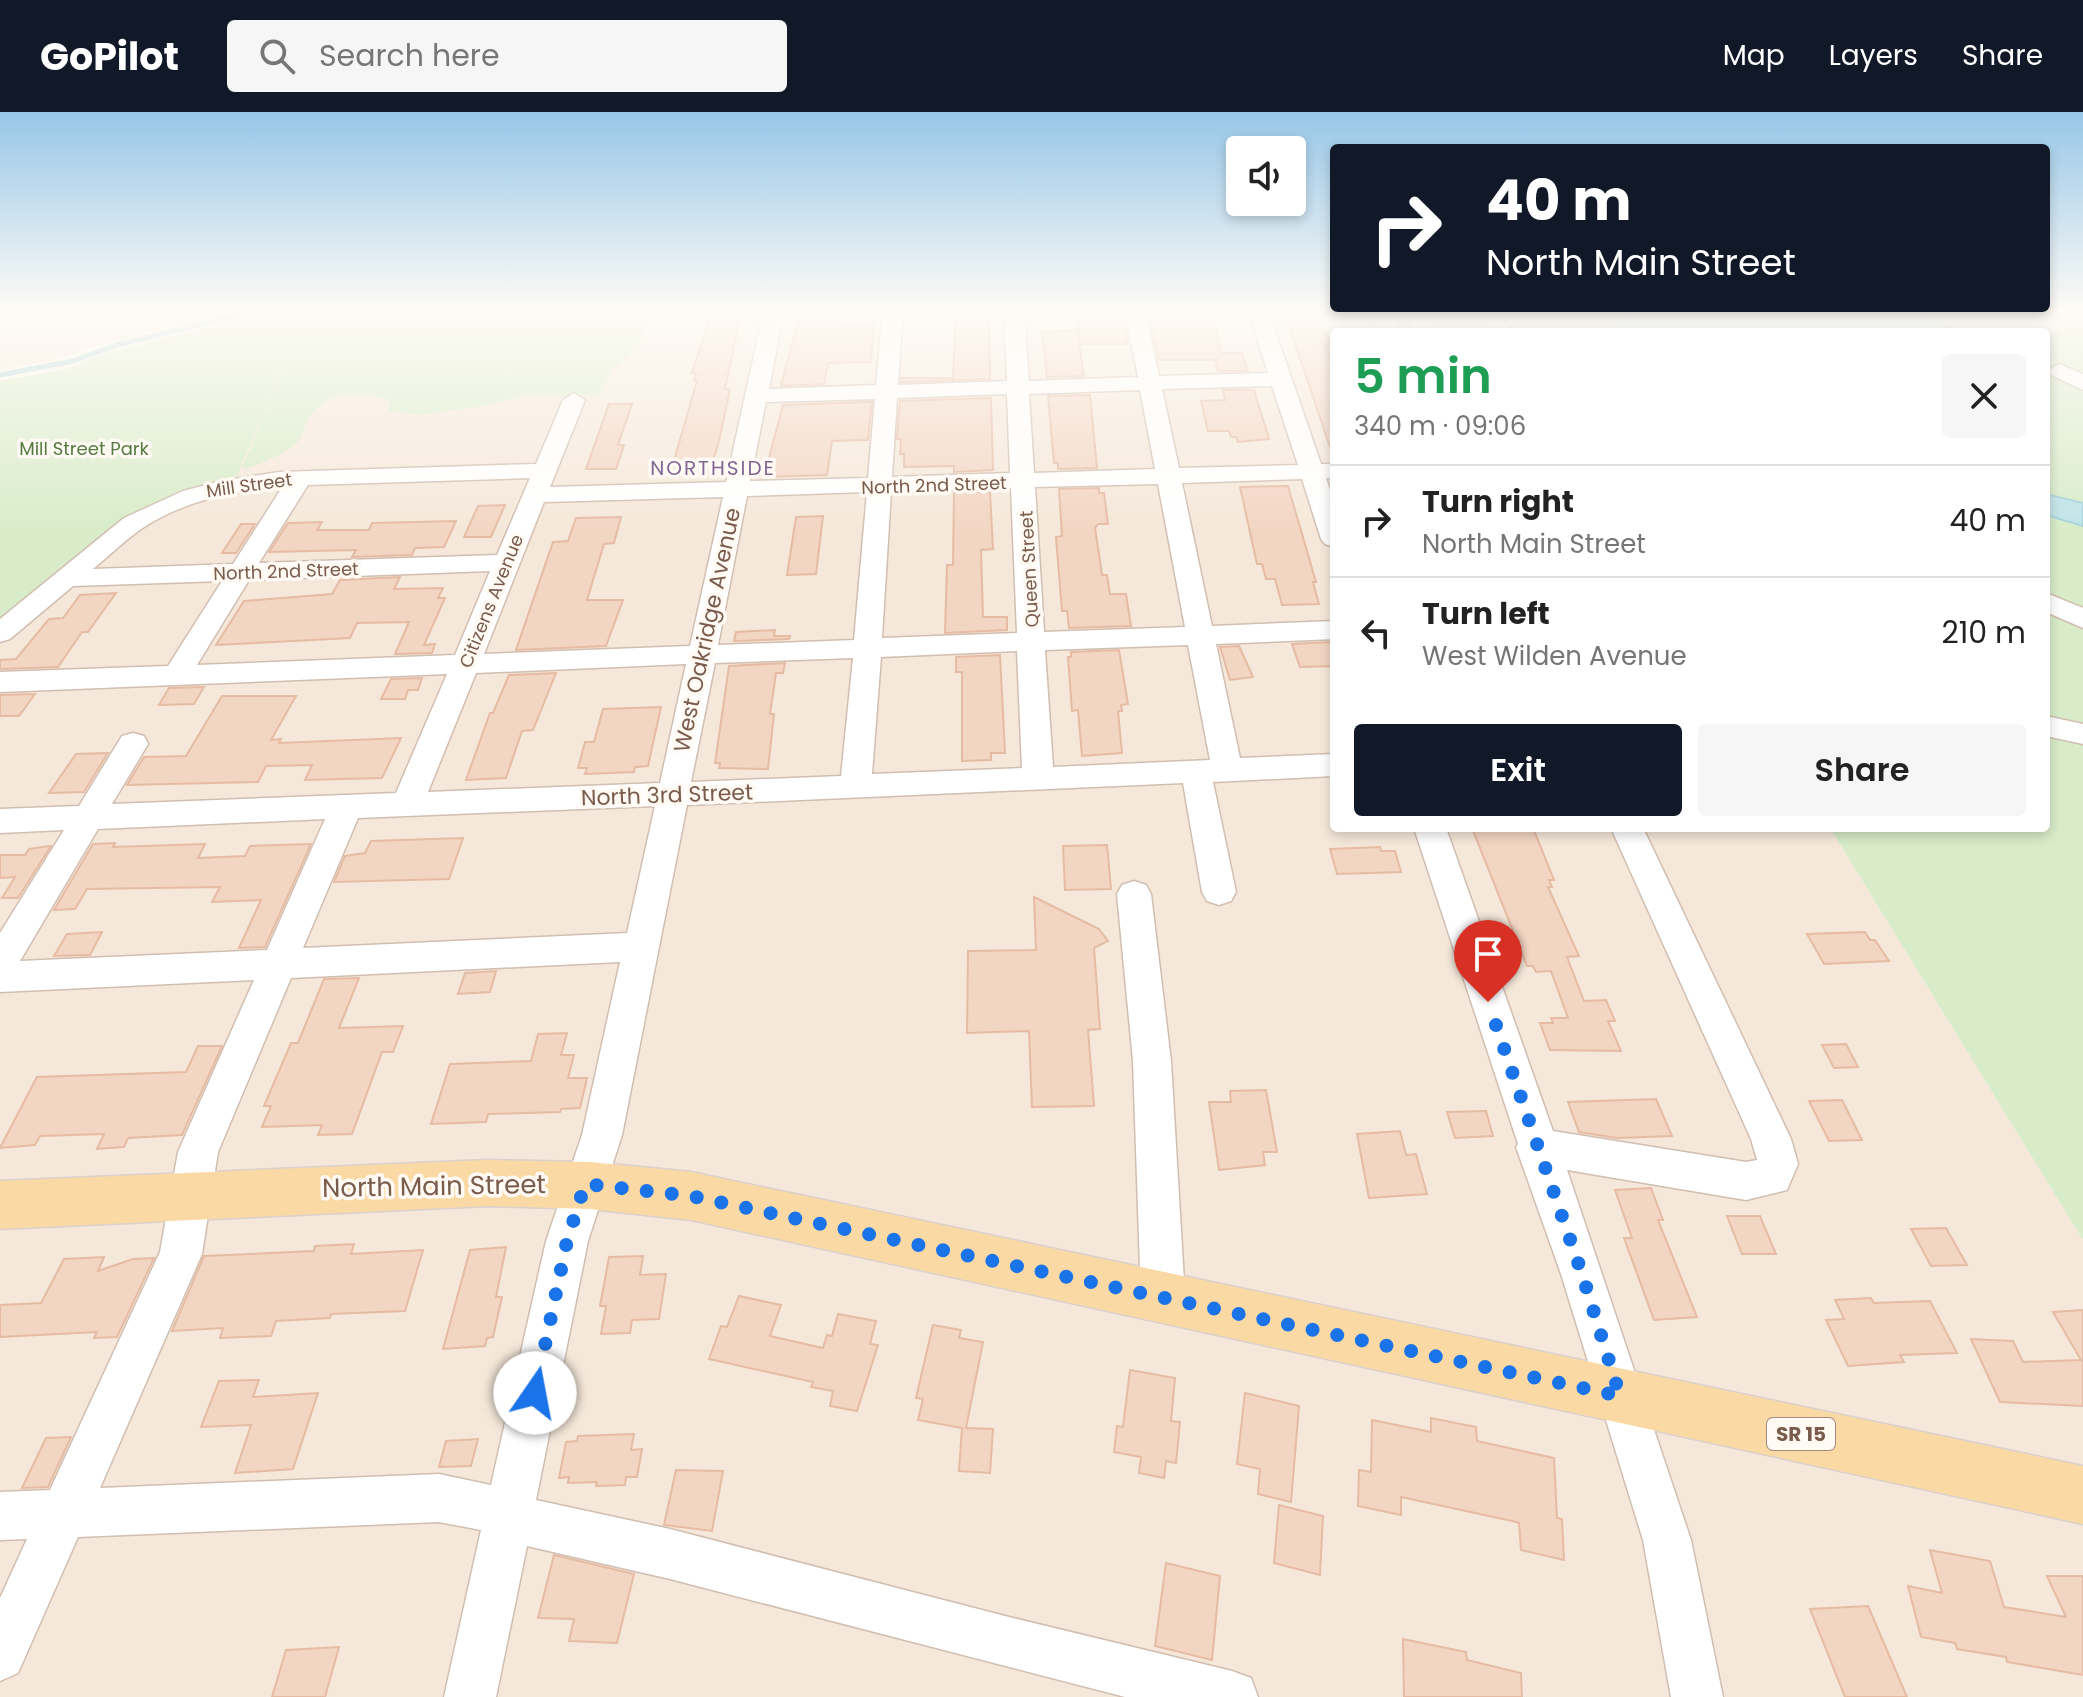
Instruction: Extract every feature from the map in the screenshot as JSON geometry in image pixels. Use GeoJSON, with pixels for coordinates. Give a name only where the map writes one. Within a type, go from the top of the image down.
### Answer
{"type":"FeatureCollection","features":[{"type":"Feature","properties":{"kind":"main road","name":"North Main Street"},"geometry":{"type":"LineString","coordinates":[[0,1205],[428,1183],[585,1184],[691,1196],[2083,1495]]}},
{"type":"Feature","properties":{"kind":"street","name":"West Oakridge Avenue"},"geometry":{"type":"LineString","coordinates":[[470,1697],[567,1241],[602,1135],[758,384]]}},
{"type":"Feature","properties":{"kind":"street"},"geometry":{"type":"LineString","coordinates":[[855,788],[870,648],[887,384]]}},
{"type":"Feature","properties":{"kind":"street"},"geometry":{"type":"LineString","coordinates":[[755,396],[1108,384]]}},
{"type":"Feature","properties":{"kind":"street"},"geometry":{"type":"LineString","coordinates":[[1150,384],[1200,636],[1219,892]]}},
{"type":"Feature","properties":{"kind":"street"},"geometry":{"type":"LineString","coordinates":[[1282,384],[1323,471],[1330,514]]}},
{"type":"Feature","properties":{"kind":"street","name":"Queen Street"},"geometry":{"type":"LineString","coordinates":[[1019,386],[1038,780]]}},
{"type":"Feature","properties":{"kind":"street","name":"Citizens Avenue"},"geometry":{"type":"LineString","coordinates":[[408,803],[574,400]]}},
{"type":"Feature","properties":{"kind":"street","name":"North 2nd Street"},"geometry":{"type":"LineString","coordinates":[[540,483],[736,490],[1323,471]]}},
{"type":"Feature","properties":{"kind":"street"},"geometry":{"type":"LineString","coordinates":[[175,677],[300,478]]}},
{"type":"Feature","properties":{"kind":"street","name":"Mill Street"},"geometry":{"type":"LineString","coordinates":[[0,633],[133,523],[184,497],[237,483],[300,478],[540,483]]}},
{"type":"Feature","properties":{"kind":"street","name":"North 2nd Street"},"geometry":{"type":"LineString","coordinates":[[66,578],[505,563]]}},
{"type":"Feature","properties":{"kind":"street"},"geometry":{"type":"LineString","coordinates":[[2050,603],[2083,619]]}},
{"type":"Feature","properties":{"kind":"street"},"geometry":{"type":"LineString","coordinates":[[0,682],[1330,630]]}},
{"type":"Feature","properties":{"kind":"street"},"geometry":{"type":"LineString","coordinates":[[2050,727],[2083,734]]}},
{"type":"Feature","properties":{"kind":"street"},"geometry":{"type":"LineString","coordinates":[[0,963],[133,744]]}},
{"type":"Feature","properties":{"kind":"street","name":"North 3rd Street"},"geometry":{"type":"LineString","coordinates":[[0,821],[408,803],[672,796],[1330,765]]}},
{"type":"Feature","properties":{"kind":"street"},"geometry":{"type":"LineString","coordinates":[[0,1655],[181,1254],[198,1152],[347,806]]}},
{"type":"Feature","properties":{"kind":"street"},"geometry":{"type":"LineString","coordinates":[[1431,832],[1536,1147],[1582,1274],[1667,1540],[1697,1697]]}},
{"type":"Feature","properties":{"kind":"street"},"geometry":{"type":"LineString","coordinates":[[1536,1147],[1746,1181],[1773,1177],[1778,1164],[1771,1139],[1629,832]]}},
{"type":"Feature","properties":{"kind":"street"},"geometry":{"type":"LineString","coordinates":[[1134,894],[1152,1061],[1163,1298]]}},
{"type":"Feature","properties":{"kind":"street"},"geometry":{"type":"LineString","coordinates":[[0,977],[641,947]]}},
{"type":"Feature","properties":{"kind":"street"},"geometry":{"type":"LineString","coordinates":[[0,1516],[439,1498],[1232,1697]]}},
{"type":"Feature","properties":{"kind":"shaded area"},"geometry":{"type":"Polygon","coordinates":[[[0,384],[1330,384],[1330,832],[1832,832],[2083,1240],[2083,1489],[694,1192],[0,1188],[0,384]]]}},
{"type":"Feature","properties":{"kind":"shaded area"},"geometry":{"type":"Polygon","coordinates":[[[513,1182],[2083,1496],[2083,1697],[0,1697],[0,1205],[513,1182]]]}},
{"type":"Feature","properties":{"kind":"green space","name":"Mill Street Park"},"geometry":{"type":"Polygon","coordinates":[[[0,384],[275,384],[237,476],[167,498],[137,513],[82,550],[0,618],[0,384]]]}},
{"type":"Feature","properties":{"kind":"green space","name":"Mill Street Park"},"geometry":{"type":"Polygon","coordinates":[[[276,384],[605,384],[599,395],[522,396],[483,406],[420,415],[388,411],[390,400],[368,395],[335,397],[317,408],[309,417],[299,440],[288,449],[242,469],[276,384]]]}},
{"type":"Feature","properties":{"kind":"green space"},"geometry":{"type":"Polygon","coordinates":[[[2050,384],[2083,384],[2083,1240],[1832,832],[2050,832],[2050,384]]]}},
{"type":"Feature","properties":{"kind":"water"},"geometry":{"type":"Polygon","coordinates":[[[2050,495],[2083,503],[2083,526],[2050,516],[2050,495]]]}},
{"type":"Feature","properties":{"kind":"building"},"geometry":{"type":"Polygon","coordinates":[[[696,384],[726,384],[725,389],[730,390],[712,463],[673,464],[696,384]]]}},
{"type":"Feature","properties":{"kind":"building"},"geometry":{"type":"Polygon","coordinates":[[[782,384],[824,384],[824,384],[782,384]]]}},
{"type":"Feature","properties":{"kind":"building"},"geometry":{"type":"Polygon","coordinates":[[[1309,384],[1330,384],[1330,447],[1309,384]]]}},
{"type":"Feature","properties":{"kind":"building"},"geometry":{"type":"Polygon","coordinates":[[[1223,390],[1254,390],[1269,439],[1238,442],[1229,431],[1208,431],[1201,401],[1225,400],[1223,390]]]}},
{"type":"Feature","properties":{"kind":"building"},"geometry":{"type":"Polygon","coordinates":[[[1090,395],[1097,468],[1058,469],[1058,463],[1054,463],[1048,396],[1090,395]]]}},
{"type":"Feature","properties":{"kind":"building"},"geometry":{"type":"Polygon","coordinates":[[[991,398],[993,470],[954,472],[954,466],[904,467],[904,454],[900,454],[901,439],[897,439],[900,401],[991,398]]]}},
{"type":"Feature","properties":{"kind":"building"},"geometry":{"type":"Polygon","coordinates":[[[872,402],[868,440],[832,441],[827,475],[764,477],[783,405],[872,402]]]}},
{"type":"Feature","properties":{"kind":"building"},"geometry":{"type":"Polygon","coordinates":[[[609,404],[632,404],[618,445],[624,445],[616,469],[586,469],[609,404]]]}},
{"type":"Feature","properties":{"kind":"building"},"geometry":{"type":"Polygon","coordinates":[[[1288,486],[1316,582],[1313,582],[1319,604],[1282,605],[1275,579],[1266,579],[1262,564],[1257,564],[1240,487],[1288,486]]]}},
{"type":"Feature","properties":{"kind":"building"},"geometry":{"type":"Polygon","coordinates":[[[1099,488],[1099,493],[1104,493],[1108,524],[1098,524],[1095,528],[1102,575],[1107,575],[1110,594],[1126,594],[1131,626],[1069,628],[1067,611],[1062,611],[1056,537],[1062,536],[1059,489],[1099,488]]]}},
{"type":"Feature","properties":{"kind":"building"},"geometry":{"type":"Polygon","coordinates":[[[990,492],[993,549],[981,550],[983,617],[1007,617],[1007,630],[945,633],[947,565],[953,565],[954,493],[990,492]]]}},
{"type":"Feature","properties":{"kind":"building"},"geometry":{"type":"Polygon","coordinates":[[[505,505],[491,537],[464,537],[478,506],[505,505]]]}},
{"type":"Feature","properties":{"kind":"building"},"geometry":{"type":"Polygon","coordinates":[[[823,516],[816,574],[787,575],[796,517],[823,516]]]}},
{"type":"Feature","properties":{"kind":"building"},"geometry":{"type":"Polygon","coordinates":[[[621,517],[614,543],[604,544],[587,600],[623,600],[606,646],[516,650],[553,542],[568,541],[576,518],[621,517]]]}},
{"type":"Feature","properties":{"kind":"building"},"geometry":{"type":"Polygon","coordinates":[[[456,521],[444,547],[415,548],[412,555],[352,557],[356,550],[269,552],[288,523],[322,522],[317,530],[369,530],[372,523],[456,521]]]}},
{"type":"Feature","properties":{"kind":"building"},"geometry":{"type":"Polygon","coordinates":[[[241,524],[255,524],[236,553],[222,553],[241,524]]]}},
{"type":"Feature","properties":{"kind":"building"},"geometry":{"type":"Polygon","coordinates":[[[400,577],[394,589],[443,588],[438,598],[445,598],[424,645],[435,644],[432,653],[395,654],[409,622],[357,623],[350,638],[216,645],[244,601],[332,594],[340,580],[400,577]]]}},
{"type":"Feature","properties":{"kind":"building"},"geometry":{"type":"Polygon","coordinates":[[[116,593],[88,632],[82,632],[58,667],[0,669],[0,660],[16,659],[49,619],[63,618],[80,595],[116,593]]]}},
{"type":"Feature","properties":{"kind":"building"},"geometry":{"type":"Polygon","coordinates":[[[775,630],[774,636],[790,636],[789,639],[734,641],[736,632],[775,630]]]}},
{"type":"Feature","properties":{"kind":"building"},"geometry":{"type":"Polygon","coordinates":[[[1330,642],[1330,666],[1300,667],[1292,644],[1330,642]]]}},
{"type":"Feature","properties":{"kind":"building"},"geometry":{"type":"Polygon","coordinates":[[[1239,646],[1253,677],[1230,680],[1220,647],[1239,646]]]}},
{"type":"Feature","properties":{"kind":"building"},"geometry":{"type":"Polygon","coordinates":[[[1119,650],[1128,704],[1121,705],[1122,711],[1118,711],[1122,753],[1082,756],[1078,710],[1072,711],[1068,657],[1071,657],[1071,652],[1119,650]]]}},
{"type":"Feature","properties":{"kind":"building"},"geometry":{"type":"Polygon","coordinates":[[[1000,655],[1005,753],[991,753],[991,760],[962,761],[962,672],[956,672],[956,657],[1000,655]]]}},
{"type":"Feature","properties":{"kind":"building"},"geometry":{"type":"Polygon","coordinates":[[[785,663],[783,673],[776,673],[770,714],[774,714],[768,769],[719,768],[720,763],[715,763],[729,666],[785,663]]]}},
{"type":"Feature","properties":{"kind":"building"},"geometry":{"type":"Polygon","coordinates":[[[556,673],[533,730],[522,731],[506,778],[466,780],[490,713],[493,713],[509,675],[556,673]]]}},
{"type":"Feature","properties":{"kind":"building"},"geometry":{"type":"Polygon","coordinates":[[[422,678],[418,690],[408,690],[405,699],[381,699],[391,679],[422,678]]]}},
{"type":"Feature","properties":{"kind":"building"},"geometry":{"type":"Polygon","coordinates":[[[204,687],[194,704],[159,705],[169,688],[204,687]]]}},
{"type":"Feature","properties":{"kind":"building"},"geometry":{"type":"Polygon","coordinates":[[[35,694],[19,716],[0,716],[0,695],[35,694]]]}},
{"type":"Feature","properties":{"kind":"building"},"geometry":{"type":"Polygon","coordinates":[[[222,696],[296,696],[271,740],[281,739],[279,743],[401,738],[382,778],[305,780],[312,765],[266,766],[258,782],[127,785],[144,757],[186,756],[222,696]]]}},
{"type":"Feature","properties":{"kind":"building"},"geometry":{"type":"Polygon","coordinates":[[[661,707],[648,766],[635,767],[634,772],[585,774],[587,768],[578,768],[585,742],[594,742],[603,709],[661,707]]]}},
{"type":"Feature","properties":{"kind":"building"},"geometry":{"type":"Polygon","coordinates":[[[108,753],[84,792],[49,793],[76,754],[108,753]]]}},
{"type":"Feature","properties":{"kind":"building"},"geometry":{"type":"Polygon","coordinates":[[[1474,832],[1535,832],[1554,880],[1549,880],[1552,887],[1548,887],[1579,956],[1567,957],[1584,1001],[1606,1000],[1615,1021],[1608,1021],[1621,1051],[1550,1050],[1540,1023],[1553,1023],[1551,1018],[1568,1018],[1551,971],[1536,972],[1533,966],[1527,966],[1474,832]]]}},
{"type":"Feature","properties":{"kind":"building"},"geometry":{"type":"Polygon","coordinates":[[[463,838],[449,879],[334,882],[345,856],[365,853],[371,841],[463,838]]]}},
{"type":"Feature","properties":{"kind":"building"},"geometry":{"type":"Polygon","coordinates":[[[115,843],[113,847],[205,844],[198,858],[245,856],[250,846],[311,844],[265,947],[239,948],[261,900],[212,902],[220,887],[87,889],[75,909],[54,910],[93,844],[115,843]]]}},
{"type":"Feature","properties":{"kind":"building"},"geometry":{"type":"Polygon","coordinates":[[[1107,845],[1111,889],[1065,890],[1063,846],[1107,845]]]}},
{"type":"Feature","properties":{"kind":"building"},"geometry":{"type":"Polygon","coordinates":[[[51,846],[18,898],[2,898],[15,877],[0,878],[0,855],[25,855],[29,849],[51,846]]]}},
{"type":"Feature","properties":{"kind":"building"},"geometry":{"type":"Polygon","coordinates":[[[1380,847],[1381,851],[1395,851],[1401,872],[1337,874],[1330,849],[1380,847]]]}},
{"type":"Feature","properties":{"kind":"building"},"geometry":{"type":"Polygon","coordinates":[[[1034,897],[1099,929],[1108,941],[1094,948],[1100,1029],[1088,1030],[1094,1106],[1032,1107],[1029,1031],[967,1033],[968,951],[1036,950],[1034,897]]]}},
{"type":"Feature","properties":{"kind":"building"},"geometry":{"type":"Polygon","coordinates":[[[102,932],[90,955],[54,956],[67,934],[102,932]]]}},
{"type":"Feature","properties":{"kind":"building"},"geometry":{"type":"Polygon","coordinates":[[[1865,932],[1870,940],[1875,940],[1889,961],[1824,964],[1807,934],[1865,932]]]}},
{"type":"Feature","properties":{"kind":"building"},"geometry":{"type":"Polygon","coordinates":[[[496,971],[490,992],[458,994],[465,973],[496,971]]]}},
{"type":"Feature","properties":{"kind":"building"},"geometry":{"type":"Polygon","coordinates":[[[359,978],[339,1028],[403,1026],[393,1052],[382,1052],[352,1134],[318,1135],[322,1125],[262,1127],[271,1106],[264,1106],[291,1043],[298,1043],[324,979],[359,978]]]}},
{"type":"Feature","properties":{"kind":"building"},"geometry":{"type":"Polygon","coordinates":[[[567,1033],[561,1055],[574,1055],[568,1078],[587,1078],[580,1108],[561,1109],[560,1112],[488,1114],[486,1122],[431,1124],[450,1064],[531,1061],[538,1034],[567,1033]]]}},
{"type":"Feature","properties":{"kind":"building"},"geometry":{"type":"Polygon","coordinates":[[[1846,1044],[1858,1067],[1834,1068],[1822,1045],[1846,1044]]]}},
{"type":"Feature","properties":{"kind":"building"},"geometry":{"type":"Polygon","coordinates":[[[198,1046],[222,1046],[182,1135],[128,1138],[124,1147],[97,1149],[104,1134],[40,1136],[35,1145],[0,1148],[37,1077],[186,1072],[198,1046]]]}},
{"type":"Feature","properties":{"kind":"building"},"geometry":{"type":"Polygon","coordinates":[[[1266,1090],[1277,1152],[1263,1152],[1265,1165],[1219,1170],[1209,1102],[1231,1102],[1230,1091],[1266,1090]]]}},
{"type":"Feature","properties":{"kind":"building"},"geometry":{"type":"Polygon","coordinates":[[[1656,1099],[1672,1136],[1617,1138],[1579,1132],[1568,1102],[1656,1099]]]}},
{"type":"Feature","properties":{"kind":"building"},"geometry":{"type":"Polygon","coordinates":[[[1842,1100],[1862,1140],[1829,1141],[1809,1101],[1842,1100]]]}},
{"type":"Feature","properties":{"kind":"building"},"geometry":{"type":"Polygon","coordinates":[[[1486,1111],[1493,1136],[1455,1138],[1447,1112],[1486,1111]]]}},
{"type":"Feature","properties":{"kind":"building"},"geometry":{"type":"Polygon","coordinates":[[[1400,1131],[1406,1155],[1416,1154],[1427,1194],[1369,1198],[1357,1134],[1400,1131]]]}},
{"type":"Feature","properties":{"kind":"building"},"geometry":{"type":"Polygon","coordinates":[[[1651,1188],[1663,1220],[1658,1220],[1697,1317],[1654,1320],[1624,1238],[1632,1238],[1615,1190],[1651,1188]]]}},
{"type":"Feature","properties":{"kind":"building"},"geometry":{"type":"Polygon","coordinates":[[[1727,1216],[1760,1216],[1776,1254],[1742,1254],[1727,1216]]]}},
{"type":"Feature","properties":{"kind":"building"},"geometry":{"type":"Polygon","coordinates":[[[1946,1228],[1967,1265],[1931,1266],[1911,1229],[1946,1228]]]}},
{"type":"Feature","properties":{"kind":"building"},"geometry":{"type":"Polygon","coordinates":[[[354,1244],[351,1254],[423,1250],[405,1311],[331,1314],[330,1318],[276,1321],[271,1336],[220,1338],[223,1328],[172,1331],[204,1256],[314,1251],[315,1246],[354,1244]]]}},
{"type":"Feature","properties":{"kind":"building"},"geometry":{"type":"Polygon","coordinates":[[[506,1247],[496,1297],[502,1297],[493,1337],[487,1338],[485,1346],[443,1349],[470,1250],[506,1247]]]}},
{"type":"Feature","properties":{"kind":"building"},"geometry":{"type":"Polygon","coordinates":[[[643,1256],[640,1275],[666,1274],[659,1319],[632,1320],[630,1333],[601,1334],[606,1306],[600,1306],[609,1257],[643,1256]]]}},
{"type":"Feature","properties":{"kind":"building"},"geometry":{"type":"Polygon","coordinates":[[[104,1257],[98,1271],[133,1259],[154,1258],[117,1337],[94,1338],[97,1332],[0,1337],[0,1305],[41,1303],[64,1259],[104,1257]]]}},
{"type":"Feature","properties":{"kind":"building"},"geometry":{"type":"Polygon","coordinates":[[[739,1296],[781,1305],[770,1336],[823,1348],[827,1335],[832,1336],[838,1314],[876,1321],[870,1344],[878,1345],[857,1411],[830,1406],[833,1391],[811,1387],[813,1382],[709,1359],[721,1326],[727,1327],[739,1296]]]}},
{"type":"Feature","properties":{"kind":"building"},"geometry":{"type":"Polygon","coordinates":[[[1871,1298],[1874,1303],[1930,1301],[1957,1353],[1900,1355],[1904,1362],[1848,1366],[1826,1320],[1844,1319],[1835,1300],[1871,1298]]]}},
{"type":"Feature","properties":{"kind":"building"},"geometry":{"type":"Polygon","coordinates":[[[2083,1310],[2083,1406],[2000,1402],[1971,1339],[2013,1341],[2023,1362],[2081,1360],[2053,1312],[2083,1310]]]}},
{"type":"Feature","properties":{"kind":"building"},"geometry":{"type":"Polygon","coordinates":[[[933,1325],[961,1330],[959,1338],[983,1342],[966,1428],[993,1429],[990,1473],[959,1471],[962,1428],[918,1420],[923,1399],[916,1398],[933,1325]]]}},
{"type":"Feature","properties":{"kind":"building"},"geometry":{"type":"Polygon","coordinates":[[[1130,1370],[1175,1378],[1171,1421],[1180,1422],[1176,1463],[1166,1461],[1164,1478],[1139,1473],[1141,1457],[1114,1452],[1117,1426],[1123,1427],[1130,1370]]]}},
{"type":"Feature","properties":{"kind":"building"},"geometry":{"type":"Polygon","coordinates":[[[259,1380],[253,1397],[318,1393],[293,1469],[235,1473],[251,1425],[201,1427],[219,1381],[259,1380]]]}},
{"type":"Feature","properties":{"kind":"building"},"geometry":{"type":"Polygon","coordinates":[[[1245,1393],[1299,1406],[1291,1502],[1258,1494],[1260,1469],[1237,1464],[1245,1393]]]}},
{"type":"Feature","properties":{"kind":"building"},"geometry":{"type":"Polygon","coordinates":[[[1431,1418],[1476,1427],[1477,1441],[1554,1458],[1557,1518],[1562,1519],[1564,1560],[1521,1550],[1519,1523],[1512,1521],[1401,1497],[1401,1515],[1358,1506],[1359,1470],[1371,1472],[1372,1420],[1431,1432],[1431,1418]]]}},
{"type":"Feature","properties":{"kind":"building"},"geometry":{"type":"Polygon","coordinates":[[[634,1434],[631,1450],[642,1449],[637,1477],[626,1477],[625,1485],[596,1486],[597,1482],[568,1483],[569,1477],[559,1478],[566,1442],[577,1441],[578,1436],[634,1434]]]}},
{"type":"Feature","properties":{"kind":"building"},"geometry":{"type":"Polygon","coordinates":[[[71,1437],[48,1487],[22,1488],[46,1438],[71,1437]]]}},
{"type":"Feature","properties":{"kind":"building"},"geometry":{"type":"Polygon","coordinates":[[[478,1439],[471,1466],[439,1467],[446,1441],[478,1439]]]}},
{"type":"Feature","properties":{"kind":"building"},"geometry":{"type":"Polygon","coordinates":[[[676,1470],[723,1471],[712,1531],[664,1525],[676,1470]]]}},
{"type":"Feature","properties":{"kind":"building"},"geometry":{"type":"Polygon","coordinates":[[[1279,1505],[1323,1516],[1320,1575],[1274,1563],[1279,1505]]]}},
{"type":"Feature","properties":{"kind":"building"},"geometry":{"type":"Polygon","coordinates":[[[1930,1550],[1990,1561],[2004,1607],[2066,1617],[2047,1576],[2083,1576],[2083,1675],[2007,1662],[2006,1657],[1957,1649],[1955,1643],[1921,1637],[1908,1586],[1942,1593],[1930,1550]]]}},
{"type":"Feature","properties":{"kind":"building"},"geometry":{"type":"Polygon","coordinates":[[[554,1555],[634,1574],[617,1643],[569,1641],[574,1619],[538,1618],[554,1555]]]}},
{"type":"Feature","properties":{"kind":"building"},"geometry":{"type":"Polygon","coordinates":[[[1166,1563],[1220,1576],[1212,1660],[1155,1646],[1166,1563]]]}},
{"type":"Feature","properties":{"kind":"building"},"geometry":{"type":"Polygon","coordinates":[[[1868,1606],[1907,1697],[1845,1697],[1810,1609],[1868,1606]]]}},
{"type":"Feature","properties":{"kind":"building"},"geometry":{"type":"Polygon","coordinates":[[[1403,1639],[1466,1652],[1467,1660],[1521,1673],[1522,1697],[1404,1697],[1403,1639]]]}},
{"type":"Feature","properties":{"kind":"building"},"geometry":{"type":"Polygon","coordinates":[[[339,1647],[325,1697],[272,1697],[286,1650],[339,1647]]]}},
{"type":"Feature","properties":{"kind":"district","name":"NORTHSIDE"},"geometry":{"type":"Point","coordinates":[713,468]}},
{"type":"Feature","properties":{"kind":"route"},"geometry":{"type":"LineString","coordinates":[[535,1393],[567,1241],[585,1184],[691,1196],[1620,1396],[1582,1274],[1488,1002]]}}]}
